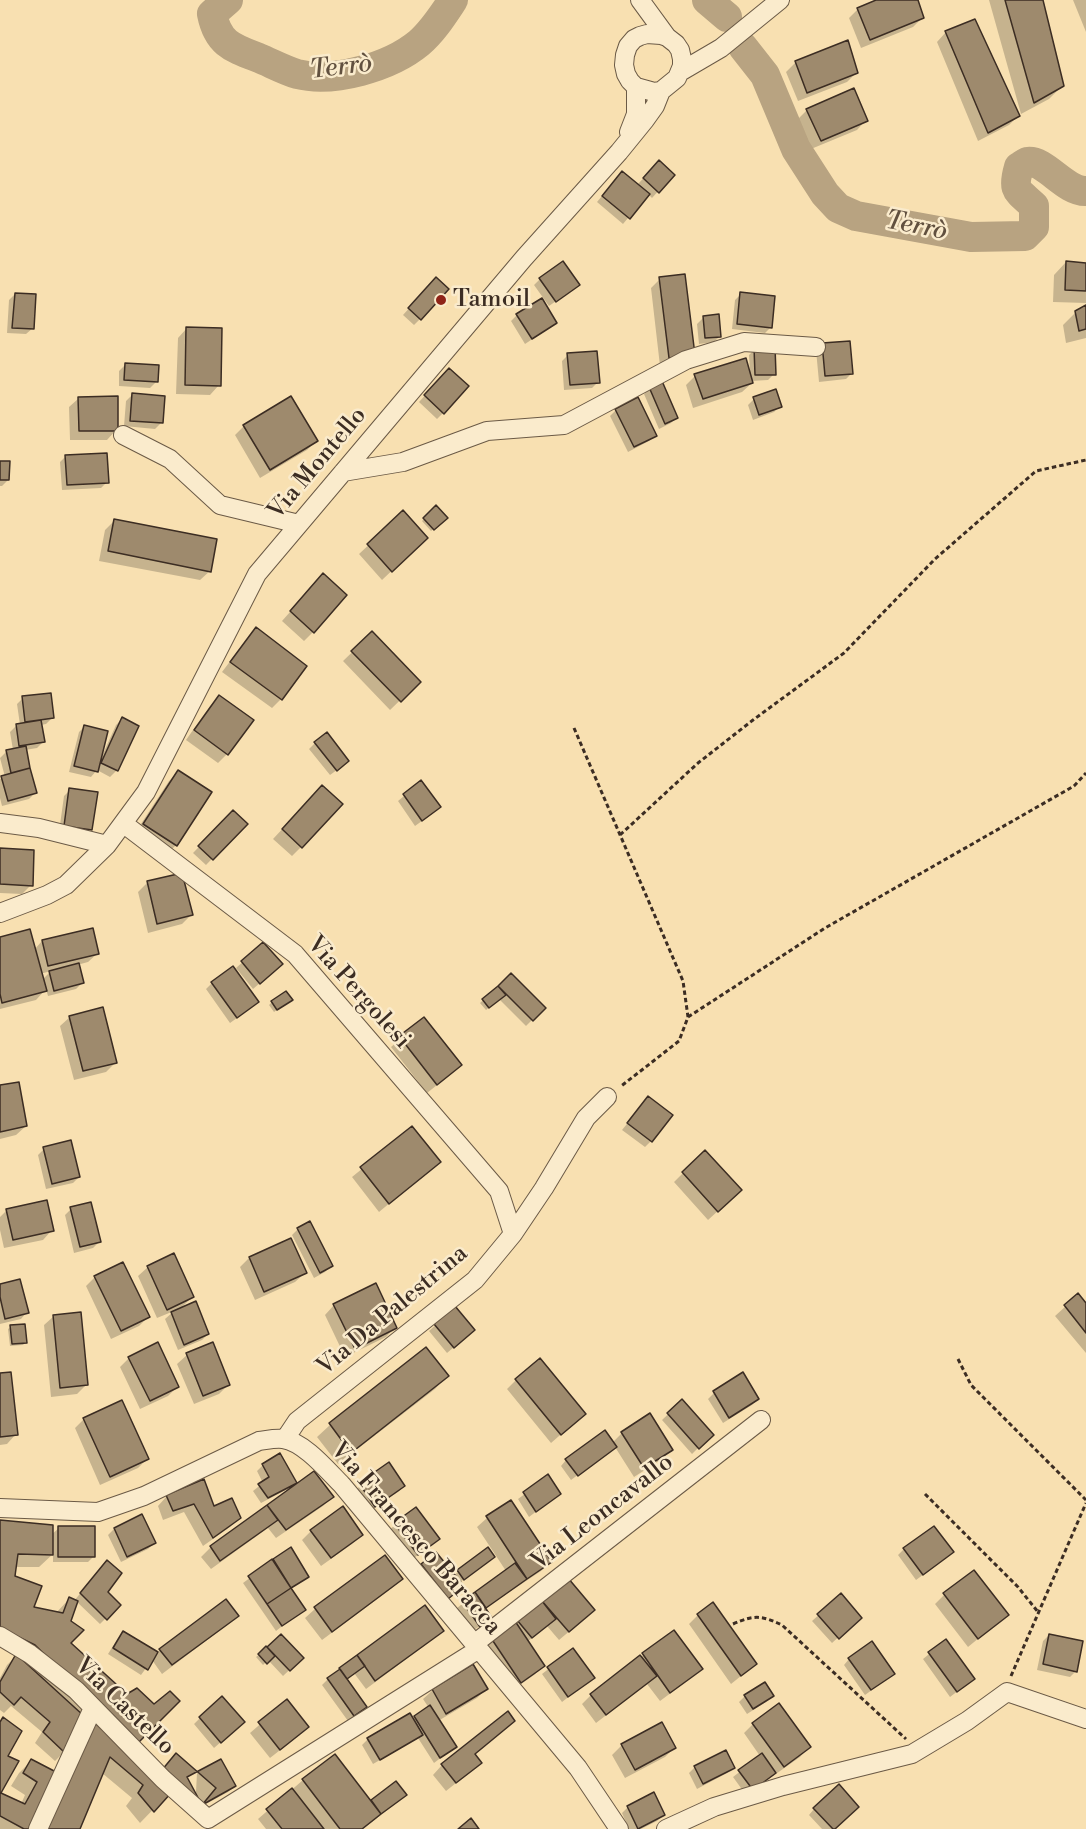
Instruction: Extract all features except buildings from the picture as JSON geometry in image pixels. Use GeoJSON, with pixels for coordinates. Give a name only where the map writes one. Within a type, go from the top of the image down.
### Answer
{"type":"FeatureCollection","features":[{"type":"Feature","properties":{"kind":"street"},"geometry":{"type":"LineString","coordinates":[[634,0],[636,28],[634,39]]}},
{"type":"Feature","properties":{"kind":"street"},"geometry":{"type":"LineString","coordinates":[[640,0],[680,50],[682,58],[680,72]]}},
{"type":"Feature","properties":{"kind":"street","name":"Via Montello"},"geometry":{"type":"LineString","coordinates":[[0,913],[66,885],[107,845],[146,792],[250,585],[270,557],[524,258],[619,152],[655,106],[662,91],[673,83],[680,72],[721,48],[780,0]]}},
{"type":"Feature","properties":{"kind":"street"},"geometry":{"type":"LineString","coordinates":[[662,91],[654,92],[636,87],[630,81],[624,64],[628,46],[634,39],[647,34],[698,50],[721,48]]}},
{"type":"Feature","properties":{"kind":"street","name":"Via Montello"},"geometry":{"type":"LineString","coordinates":[[619,152],[636,114],[636,87]]}},
{"type":"Feature","properties":{"kind":"street"},"geometry":{"type":"LineString","coordinates":[[343,472],[403,462],[487,431],[564,425],[686,360],[744,342],[816,347]]}},
{"type":"Feature","properties":{"kind":"street"},"geometry":{"type":"LineString","coordinates":[[123,435],[170,459],[220,505],[299,524]]}},
{"type":"Feature","properties":{"kind":"street"},"geometry":{"type":"LineString","coordinates":[[0,823],[39,828],[107,845]]}},
{"type":"Feature","properties":{"kind":"street","name":"Via Pergolesi"},"geometry":{"type":"LineString","coordinates":[[124,824],[295,954],[498,1191],[513,1234]]}},
{"type":"Feature","properties":{"kind":"street","name":"Via Da Palestrina"},"geometry":{"type":"LineString","coordinates":[[285,1439],[297,1421],[475,1280],[513,1234],[586,1118],[607,1097]]}},
{"type":"Feature","properties":{"kind":"street","name":"Via Leoncavallo"},"geometry":{"type":"LineString","coordinates":[[207,1824],[477,1647],[761,1420]]}},
{"type":"Feature","properties":{"kind":"street"},"geometry":{"type":"LineString","coordinates":[[0,1508],[98,1512],[144,1496],[259,1442],[272,1438],[285,1439]]}},
{"type":"Feature","properties":{"kind":"street","name":"Via Francesco Baracca"},"geometry":{"type":"LineString","coordinates":[[285,1439],[295,1443],[318,1461],[342,1485],[578,1768],[619,1829]]}},
{"type":"Feature","properties":{"kind":"street","name":"Via Castello"},"geometry":{"type":"LineString","coordinates":[[0,1636],[30,1654],[76,1690],[207,1824]]}},
{"type":"Feature","properties":{"kind":"street"},"geometry":{"type":"LineString","coordinates":[[666,1829],[714,1807],[797,1782],[912,1754],[967,1721],[1007,1692],[1086,1719]]}},
{"type":"Feature","properties":{"kind":"street"},"geometry":{"type":"LineString","coordinates":[[38,1829],[93,1708]]}},
{"type":"Feature","properties":{"kind":"path"},"geometry":{"type":"LineString","coordinates":[[620,835],[698,763],[844,653],[935,559],[1036,471],[1086,460]]}},
{"type":"Feature","properties":{"kind":"path"},"geometry":{"type":"LineString","coordinates":[[574,728],[684,981],[688,1017],[679,1041],[607,1097]]}},
{"type":"Feature","properties":{"kind":"path"},"geometry":{"type":"LineString","coordinates":[[688,1017],[825,928],[1074,786],[1086,773]]}},
{"type":"Feature","properties":{"kind":"path"},"geometry":{"type":"LineString","coordinates":[[958,1359],[971,1385],[1086,1501],[1012,1670],[1007,1692]]}},
{"type":"Feature","properties":{"kind":"path"},"geometry":{"type":"LineString","coordinates":[[925,1494],[1018,1587],[1038,1612]]}},
{"type":"Feature","properties":{"kind":"path"},"geometry":{"type":"LineString","coordinates":[[733,1624],[753,1616],[767,1618],[782,1625],[918,1751]]}},
{"type":"Feature","properties":{"kind":"waterway","name":"Terrò"},"geometry":{"type":"LineString","coordinates":[[228,0],[212,14],[218,32],[228,43],[234,48],[287,71],[312,76],[361,71],[407,52],[429,33],[453,0]]}},
{"type":"Feature","properties":{"kind":"waterway","name":"Terrò"},"geometry":{"type":"LineString","coordinates":[[707,0],[727,17]]}},
{"type":"Feature","properties":{"kind":"waterway","name":"Terrò"},"geometry":{"type":"LineString","coordinates":[[743,47],[765,75],[796,149],[825,194],[838,208],[856,216],[971,237],[1025,236],[1034,227],[1034,206],[1016,186],[1019,167],[1027,162],[1034,162],[1070,186],[1086,191]]}},
{"type":"Feature","properties":{"kind":"place","name":"Tamoil"},"geometry":{"type":"Point","coordinates":[441,300]}}]}
